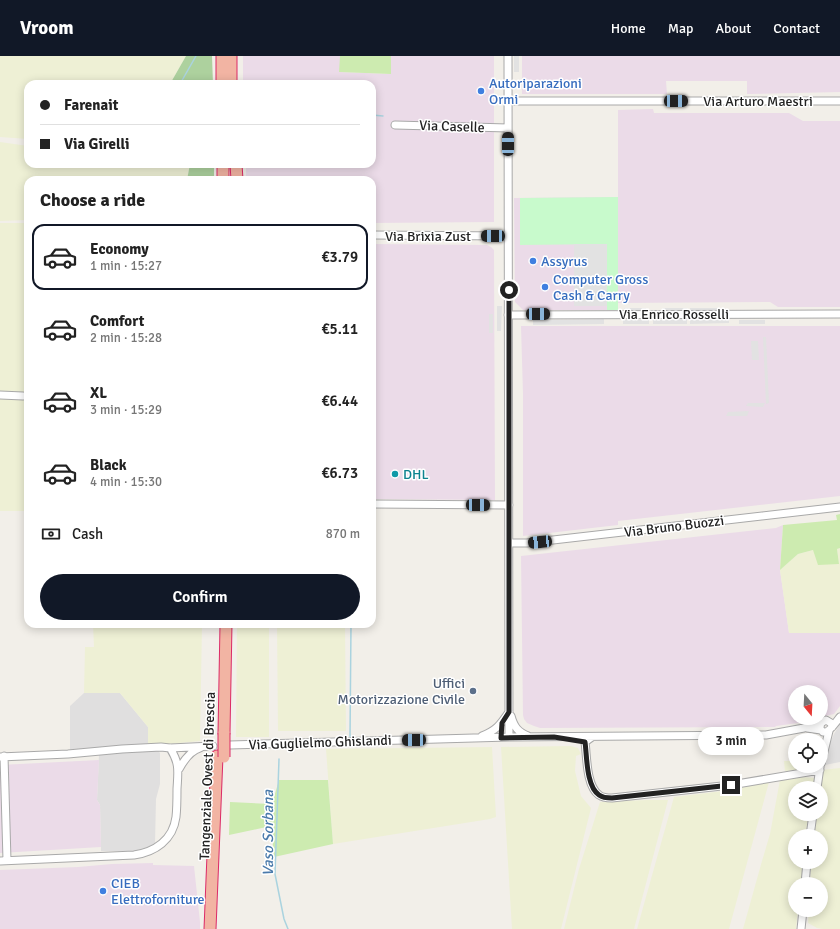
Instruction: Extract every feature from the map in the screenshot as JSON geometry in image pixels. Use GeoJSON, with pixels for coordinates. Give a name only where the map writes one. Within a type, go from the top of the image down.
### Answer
{"type":"FeatureCollection","features":[{"type":"Feature","properties":{"kind":"highway"},"geometry":{"type":"LineString","coordinates":[[222,56],[222,80]]}},
{"type":"Feature","properties":{"kind":"highway"},"geometry":{"type":"LineString","coordinates":[[231,56],[231,80]]}},
{"type":"Feature","properties":{"kind":"highway","name":"Tangenziale Ovest di Brescia"},"geometry":{"type":"LineString","coordinates":[[218,628],[221,733]]}},
{"type":"Feature","properties":{"kind":"highway","name":"Tangenziale Ovest di Brescia"},"geometry":{"type":"LineString","coordinates":[[210,929],[226,628]]}},
{"type":"Feature","properties":{"kind":"highway","name":"Tangenziale Ovest di Brescia"},"geometry":{"type":"LineString","coordinates":[[218,929],[220,756]]}},
{"type":"Feature","properties":{"kind":"street"},"geometry":{"type":"LineString","coordinates":[[505,738],[509,712],[508,56]]}},
{"type":"Feature","properties":{"kind":"street","name":"Via Arturo Maestri"},"geometry":{"type":"LineString","coordinates":[[508,101],[840,101]]}},
{"type":"Feature","properties":{"kind":"street","name":"Via Caselle"},"geometry":{"type":"LineString","coordinates":[[395,125],[508,128]]}},
{"type":"Feature","properties":{"kind":"street","name":"Via Brixia Zust"},"geometry":{"type":"LineString","coordinates":[[376,235],[508,236]]}},
{"type":"Feature","properties":{"kind":"street","name":"Via Enrico Rosselli"},"geometry":{"type":"LineString","coordinates":[[508,315],[840,314]]}},
{"type":"Feature","properties":{"kind":"street"},"geometry":{"type":"LineString","coordinates":[[0,394],[23,396]]}},
{"type":"Feature","properties":{"kind":"street"},"geometry":{"type":"LineString","coordinates":[[376,504],[508,505]]}},
{"type":"Feature","properties":{"kind":"street","name":"Via Bruno Buozzi"},"geometry":{"type":"LineString","coordinates":[[509,543],[527,543],[840,507]]}},
{"type":"Feature","properties":{"kind":"street"},"geometry":{"type":"LineString","coordinates":[[476,738],[493,732],[502,723],[509,712]]}},
{"type":"Feature","properties":{"kind":"street"},"geometry":{"type":"LineString","coordinates":[[509,712],[514,726],[521,733],[533,737]]}},
{"type":"Feature","properties":{"kind":"street"},"geometry":{"type":"LineString","coordinates":[[825,733],[826,726],[840,716]]}},
{"type":"Feature","properties":{"kind":"street"},"geometry":{"type":"LineString","coordinates":[[502,723],[505,738]]}},
{"type":"Feature","properties":{"kind":"street","name":"Via Guglielmo Ghislandi"},"geometry":{"type":"LineString","coordinates":[[230,745],[476,738],[766,735],[804,728],[826,726]]}},
{"type":"Feature","properties":{"kind":"street","name":"Via Guglielmo Ghislandi"},"geometry":{"type":"LineString","coordinates":[[554,737],[585,742],[617,736]]}},
{"type":"Feature","properties":{"kind":"street","name":"Via Guglielmo Ghislandi"},"geometry":{"type":"LineString","coordinates":[[585,742],[594,737]]}},
{"type":"Feature","properties":{"kind":"street"},"geometry":{"type":"LineString","coordinates":[[585,742],[588,773],[591,783],[595,791],[604,798],[731,785],[790,773]]}},
{"type":"Feature","properties":{"kind":"street"},"geometry":{"type":"LineString","coordinates":[[170,748],[176,756],[179,769],[176,818],[172,830],[160,846],[150,851],[134,855],[4,860],[2,756],[68,754],[161,747],[209,746],[196,749],[189,755],[179,769]]}},
{"type":"Feature","properties":{"kind":"street"},"geometry":{"type":"LineString","coordinates":[[801,929],[802,917]]}},
{"type":"Feature","properties":{"kind":"shaded area"},"geometry":{"type":"Polygon","coordinates":[[[243,56],[340,56],[340,72],[391,74],[391,56],[494,56],[494,222],[376,223],[376,176],[246,176],[246,168],[376,168],[376,80],[243,80],[243,56]]]}},
{"type":"Feature","properties":{"kind":"shaded area"},"geometry":{"type":"Polygon","coordinates":[[[514,56],[519,56],[519,72],[514,72],[514,56]]]}},
{"type":"Feature","properties":{"kind":"shaded area"},"geometry":{"type":"Polygon","coordinates":[[[522,56],[840,56],[840,92],[747,94],[747,81],[666,81],[667,94],[522,94],[522,56]]]}},
{"type":"Feature","properties":{"kind":"shaded area"},"geometry":{"type":"Polygon","coordinates":[[[653,109],[654,113],[789,113],[803,121],[840,121],[840,307],[778,307],[770,302],[618,303],[618,310],[523,310],[515,302],[514,198],[618,197],[618,110],[653,109]]]}},
{"type":"Feature","properties":{"kind":"shaded area"},"geometry":{"type":"Polygon","coordinates":[[[376,244],[487,245],[494,250],[495,500],[376,499],[376,244]]]}},
{"type":"Feature","properties":{"kind":"shaded area"},"geometry":{"type":"Polygon","coordinates":[[[574,244],[607,244],[607,306],[574,306],[574,244]]]}},
{"type":"Feature","properties":{"kind":"shaded area"},"geometry":{"type":"Polygon","coordinates":[[[497,306],[502,306],[501,331],[497,331],[497,306]]]}},
{"type":"Feature","properties":{"kind":"shaded area"},"geometry":{"type":"Polygon","coordinates":[[[624,308],[646,308],[646,312],[624,312],[624,308]]]}},
{"type":"Feature","properties":{"kind":"shaded area"},"geometry":{"type":"Polygon","coordinates":[[[663,308],[687,308],[687,312],[663,312],[663,308]]]}},
{"type":"Feature","properties":{"kind":"shaded area"},"geometry":{"type":"Polygon","coordinates":[[[690,308],[720,308],[720,312],[690,312],[690,308]]]}},
{"type":"Feature","properties":{"kind":"shaded area"},"geometry":{"type":"Polygon","coordinates":[[[489,314],[493,314],[493,333],[489,333],[489,314]]]}},
{"type":"Feature","properties":{"kind":"shaded area"},"geometry":{"type":"Polygon","coordinates":[[[604,319],[604,324],[533,325],[533,320],[604,319]]]}},
{"type":"Feature","properties":{"kind":"shaded area"},"geometry":{"type":"Polygon","coordinates":[[[687,319],[687,324],[653,324],[653,320],[687,319]]]}},
{"type":"Feature","properties":{"kind":"shaded area"},"geometry":{"type":"Polygon","coordinates":[[[729,319],[729,323],[690,324],[690,320],[729,319]]]}},
{"type":"Feature","properties":{"kind":"shaded area"},"geometry":{"type":"Polygon","coordinates":[[[623,320],[649,320],[649,324],[623,324],[623,320]]]}},
{"type":"Feature","properties":{"kind":"shaded area"},"geometry":{"type":"Polygon","coordinates":[[[739,320],[765,320],[765,324],[739,324],[739,320]]]}},
{"type":"Feature","properties":{"kind":"shaded area"},"geometry":{"type":"Polygon","coordinates":[[[521,326],[840,326],[840,496],[618,521],[618,525],[523,536],[523,394],[521,326]]]}},
{"type":"Feature","properties":{"kind":"shaded area"},"geometry":{"type":"Polygon","coordinates":[[[763,337],[766,337],[769,403],[766,404],[763,337]]]}},
{"type":"Feature","properties":{"kind":"shaded area"},"geometry":{"type":"Polygon","coordinates":[[[751,341],[758,341],[759,360],[752,360],[751,341]]]}},
{"type":"Feature","properties":{"kind":"shaded area"},"geometry":{"type":"Polygon","coordinates":[[[748,403],[765,403],[763,407],[746,406],[748,403]]]}},
{"type":"Feature","properties":{"kind":"shaded area"},"geometry":{"type":"Polygon","coordinates":[[[749,411],[747,416],[726,416],[728,412],[749,411]]]}},
{"type":"Feature","properties":{"kind":"shaded area"},"geometry":{"type":"Polygon","coordinates":[[[783,525],[780,570],[789,633],[840,633],[840,706],[834,714],[828,715],[828,685],[788,685],[788,724],[775,727],[540,728],[527,723],[523,715],[521,556],[776,528],[783,525]]]}},
{"type":"Feature","properties":{"kind":"shaded area"},"geometry":{"type":"Polygon","coordinates":[[[84,693],[120,693],[148,727],[148,746],[156,748],[160,753],[160,784],[156,799],[155,844],[134,851],[101,851],[100,805],[97,800],[99,755],[104,751],[70,751],[70,706],[84,693]]]}},
{"type":"Feature","properties":{"kind":"shaded area"},"geometry":{"type":"Polygon","coordinates":[[[840,724],[840,762],[828,764],[828,748],[840,724]]]}},
{"type":"Feature","properties":{"kind":"shaded area"},"geometry":{"type":"Polygon","coordinates":[[[99,760],[97,800],[100,805],[101,847],[0,853],[0,765],[99,760]]]}},
{"type":"Feature","properties":{"kind":"shaded area"},"geometry":{"type":"Polygon","coordinates":[[[153,863],[153,865],[194,866],[200,929],[0,929],[0,870],[153,863]]]}},
{"type":"Feature","properties":{"kind":"green space"},"geometry":{"type":"Polygon","coordinates":[[[0,56],[186,56],[172,80],[24,80],[24,139],[0,137],[0,56]]]}},
{"type":"Feature","properties":{"kind":"green space"},"geometry":{"type":"Polygon","coordinates":[[[186,56],[212,56],[213,80],[172,80],[186,56]]]}},
{"type":"Feature","properties":{"kind":"green space"},"geometry":{"type":"Polygon","coordinates":[[[340,56],[391,56],[391,74],[339,72],[340,56]]]}},
{"type":"Feature","properties":{"kind":"green space"},"geometry":{"type":"Polygon","coordinates":[[[0,142],[24,145],[24,168],[189,168],[188,176],[24,176],[24,220],[0,221],[0,142]]]}},
{"type":"Feature","properties":{"kind":"green space"},"geometry":{"type":"Polygon","coordinates":[[[189,168],[214,168],[214,176],[188,176],[189,168]]]}},
{"type":"Feature","properties":{"kind":"green space"},"geometry":{"type":"Polygon","coordinates":[[[618,197],[618,310],[607,310],[607,244],[520,245],[520,198],[618,197]]]}},
{"type":"Feature","properties":{"kind":"green space"},"geometry":{"type":"Polygon","coordinates":[[[0,223],[24,223],[24,511],[0,511],[0,223]]]}},
{"type":"Feature","properties":{"kind":"green space"},"geometry":{"type":"Polygon","coordinates":[[[840,514],[840,548],[837,549],[839,564],[818,565],[813,550],[798,554],[780,570],[783,525],[837,520],[836,515],[840,514]]]}},
{"type":"Feature","properties":{"kind":"green space"},"geometry":{"type":"Polygon","coordinates":[[[840,548],[840,633],[789,633],[780,570],[798,554],[813,550],[839,564],[837,549],[840,548]]]}},
{"type":"Feature","properties":{"kind":"green space"},"geometry":{"type":"Polygon","coordinates":[[[93,628],[202,628],[200,741],[148,746],[148,727],[120,693],[84,693],[85,647],[94,647],[93,628]]]}},
{"type":"Feature","properties":{"kind":"green space"},"geometry":{"type":"Polygon","coordinates":[[[237,628],[269,628],[269,737],[236,737],[237,628]]]}},
{"type":"Feature","properties":{"kind":"green space"},"geometry":{"type":"Polygon","coordinates":[[[277,628],[345,628],[346,731],[278,731],[277,628]]]}},
{"type":"Feature","properties":{"kind":"green space"},"geometry":{"type":"Polygon","coordinates":[[[571,746],[578,748],[581,754],[576,756],[575,771],[581,796],[591,808],[561,929],[512,929],[501,747],[571,746]]]}},
{"type":"Feature","properties":{"kind":"green space"},"geometry":{"type":"Polygon","coordinates":[[[492,747],[496,817],[333,844],[326,749],[492,747]]]}},
{"type":"Feature","properties":{"kind":"green space"},"geometry":{"type":"Polygon","coordinates":[[[784,761],[788,761],[788,771],[785,771],[784,761]]]}},
{"type":"Feature","properties":{"kind":"green space"},"geometry":{"type":"Polygon","coordinates":[[[840,768],[840,929],[817,928],[808,923],[808,917],[828,917],[828,877],[810,877],[811,869],[828,869],[828,829],[814,829],[815,821],[828,821],[828,781],[821,781],[822,773],[828,773],[828,769],[840,768]]]}},
{"type":"Feature","properties":{"kind":"green space"},"geometry":{"type":"Polygon","coordinates":[[[801,777],[816,778],[815,781],[788,781],[788,821],[808,821],[806,829],[788,829],[788,869],[803,869],[802,877],[788,877],[788,917],[797,917],[796,929],[743,929],[770,834],[780,780],[801,777]]]}},
{"type":"Feature","properties":{"kind":"green space"},"geometry":{"type":"Polygon","coordinates":[[[279,780],[328,780],[333,844],[274,857],[271,826],[229,835],[230,802],[272,804],[279,780]]]}},
{"type":"Feature","properties":{"kind":"green space"},"geometry":{"type":"Polygon","coordinates":[[[769,782],[729,929],[637,929],[674,797],[731,790],[769,782]]]}},
{"type":"Feature","properties":{"kind":"green space"},"geometry":{"type":"Polygon","coordinates":[[[668,800],[634,929],[564,929],[579,869],[600,802],[668,800]]]}},
{"type":"Feature","properties":{"kind":"waterway"},"geometry":{"type":"LineString","coordinates":[[182,80],[196,56]]}},
{"type":"Feature","properties":{"kind":"waterway","name":"Vaso Sorbana"},"geometry":{"type":"LineString","coordinates":[[376,115],[383,116]]}},
{"type":"Feature","properties":{"kind":"waterway","name":"Vaso Sorbana"},"geometry":{"type":"LineString","coordinates":[[350,738],[351,628]]}},
{"type":"Feature","properties":{"kind":"waterway","name":"Vaso Sorbana"},"geometry":{"type":"LineString","coordinates":[[279,759],[275,874],[284,919],[288,929]]}},
{"type":"Feature","properties":{"kind":"place","name":"Autoriparazioni Ormi"},"geometry":{"type":"Point","coordinates":[481,91]}},
{"type":"Feature","properties":{"kind":"place","name":"Assyrus"},"geometry":{"type":"Point","coordinates":[533,261]}},
{"type":"Feature","properties":{"kind":"place","name":"Computer Gross Cash & Carry"},"geometry":{"type":"Point","coordinates":[545,287]}},
{"type":"Feature","properties":{"kind":"place","name":"DHL"},"geometry":{"type":"Point","coordinates":[395,474]}},
{"type":"Feature","properties":{"kind":"place","name":"Uffici Motorizzazione Civile"},"geometry":{"type":"Point","coordinates":[473,691]}},
{"type":"Feature","properties":{"kind":"place","name":"CIEB Elettroforniture"},"geometry":{"type":"Point","coordinates":[103,891]}},
{"type":"Feature","properties":{"kind":"route"},"geometry":{"type":"LineString","coordinates":[[509,290],[509,712],[502,723],[501,738],[554,737],[585,742],[588,773],[591,783],[595,791],[604,798],[731,785]]}}]}
